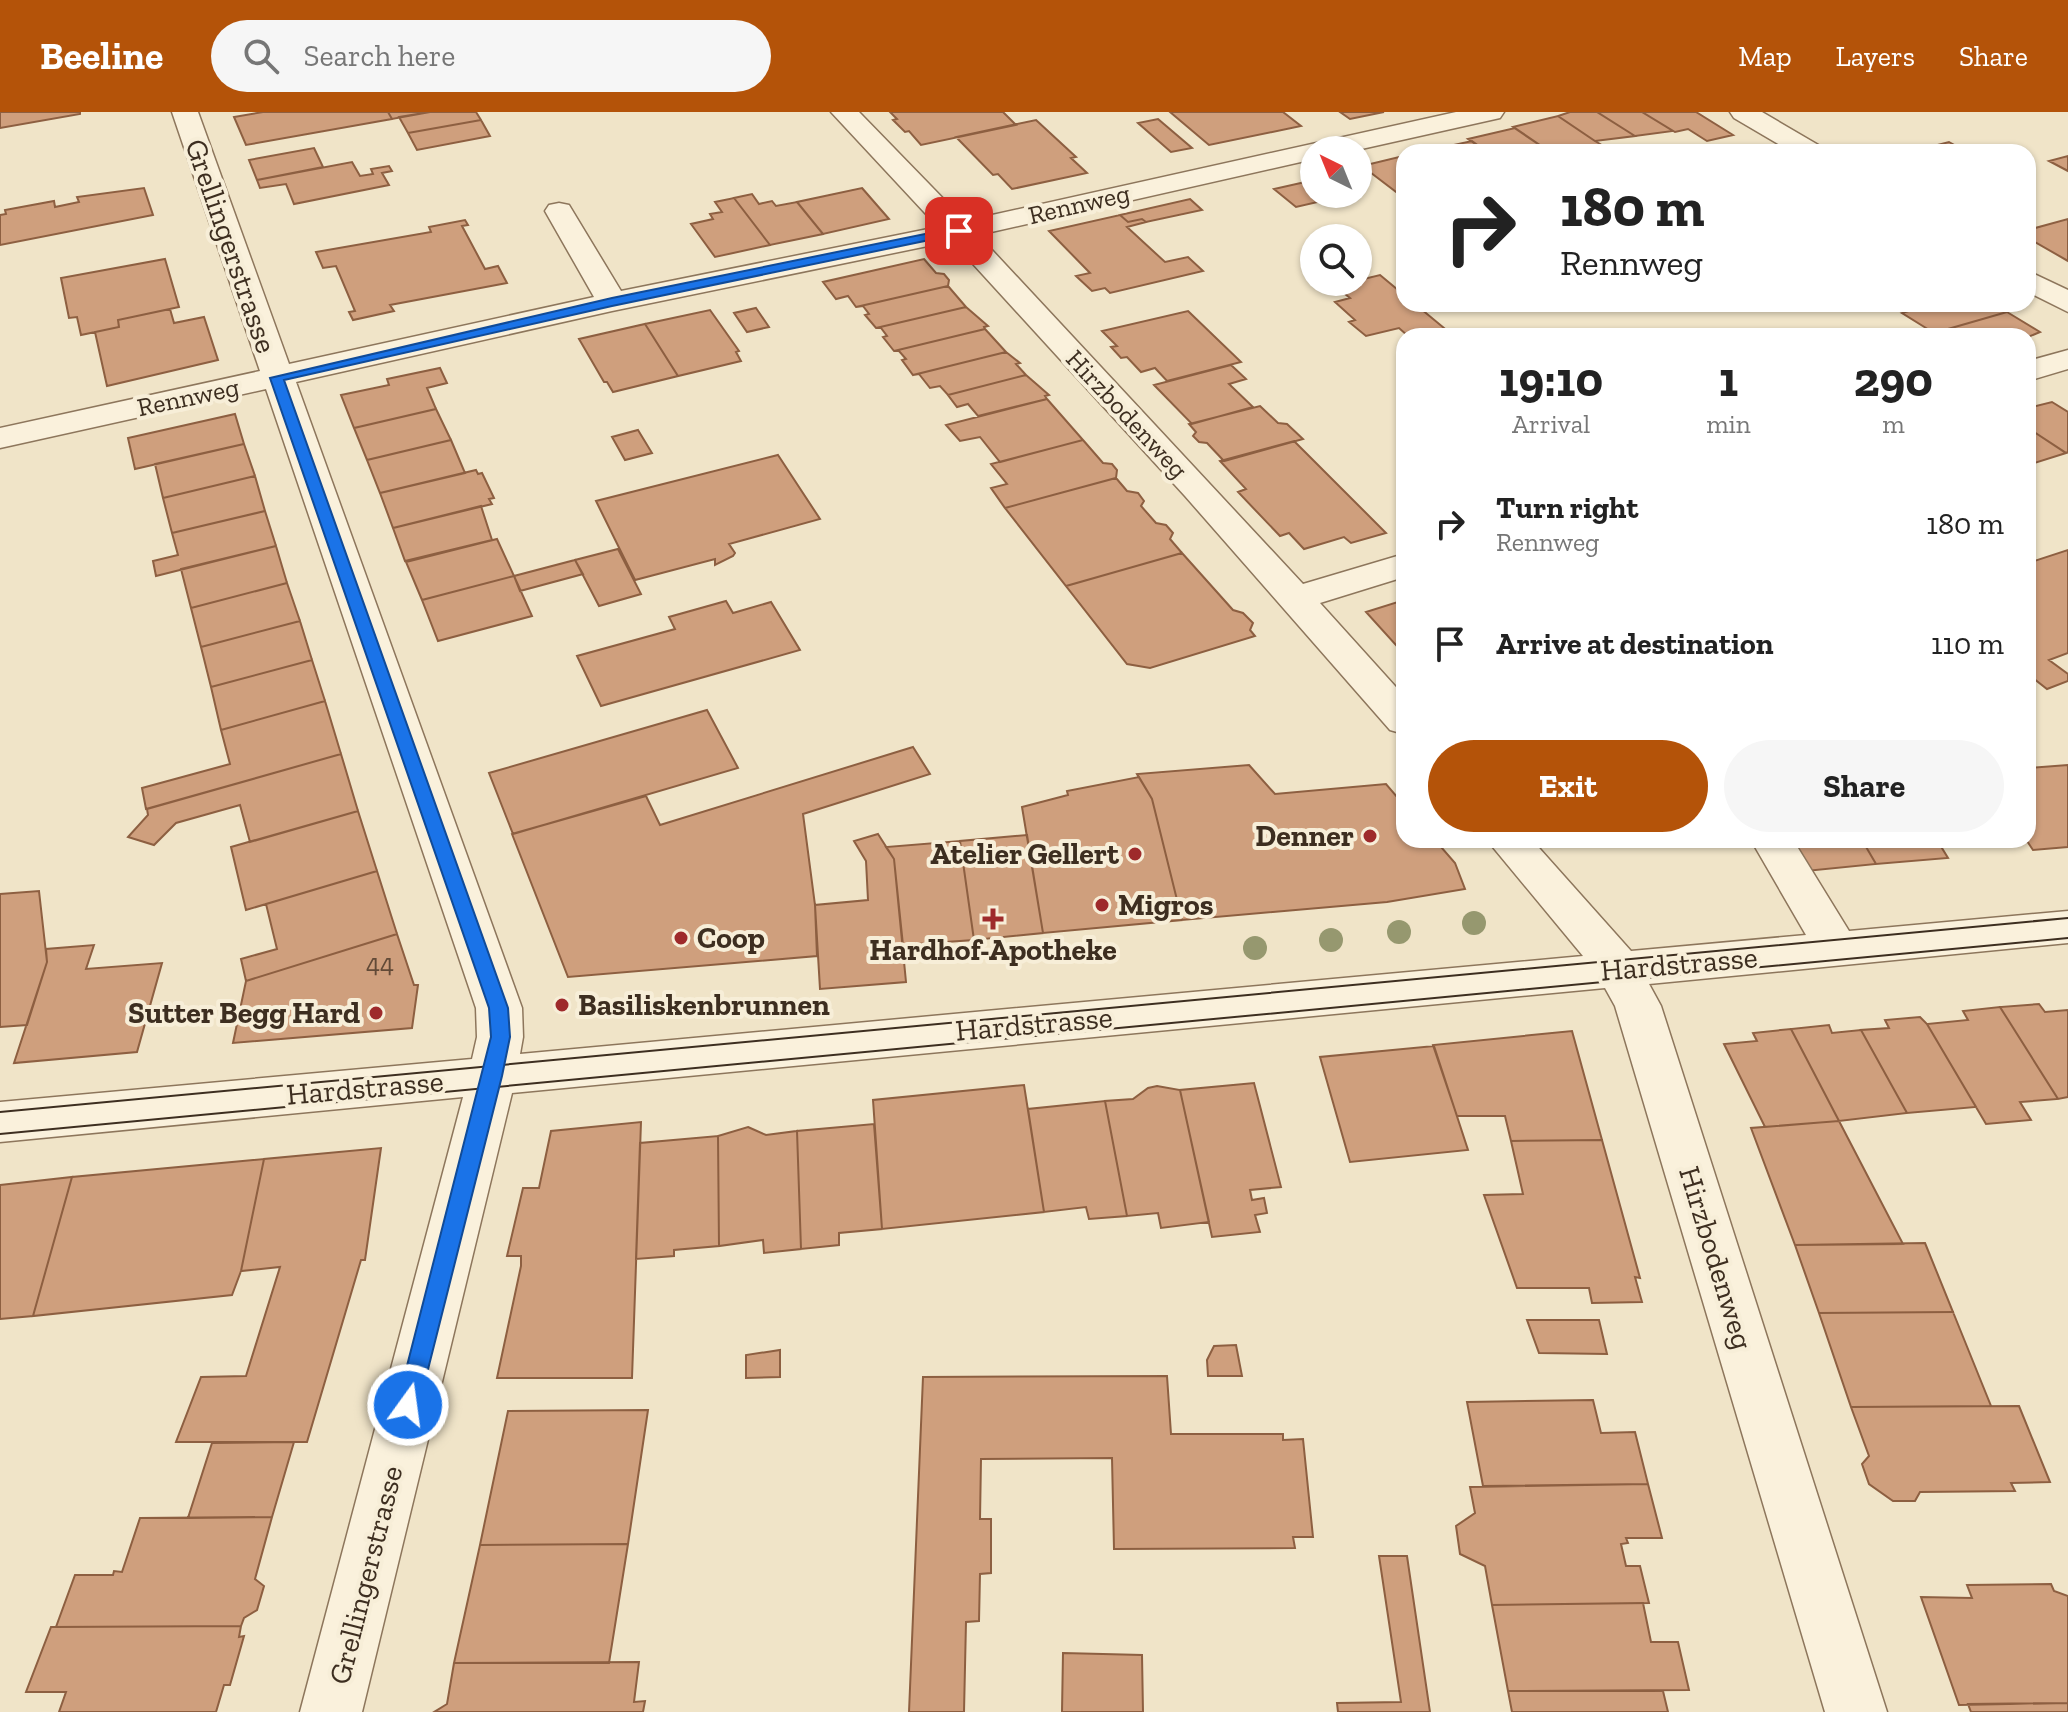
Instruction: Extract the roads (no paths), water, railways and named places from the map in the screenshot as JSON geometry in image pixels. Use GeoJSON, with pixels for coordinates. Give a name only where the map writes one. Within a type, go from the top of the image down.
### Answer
{"type":"FeatureCollection","features":[{"type":"Feature","properties":{"kind":"street","name":"Grellingerstrasse"},"geometry":{"type":"LineString","coordinates":[[185,112],[499,1008],[500,1037],[492,1076],[331,1712]]}},
{"type":"Feature","properties":{"kind":"street","name":"Hirzbodenweg"},"geometry":{"type":"LineString","coordinates":[[844,112],[959,231],[1297,598],[1396,712]]}},
{"type":"Feature","properties":{"kind":"street"},"geometry":{"type":"LineString","coordinates":[[1372,139],[1491,112]]}},
{"type":"Feature","properties":{"kind":"street"},"geometry":{"type":"LineString","coordinates":[[1743,112],[1797,144]]}},
{"type":"Feature","properties":{"kind":"street","name":"Rennweg"},"geometry":{"type":"LineString","coordinates":[[0,438],[1300,154]]}},
{"type":"Feature","properties":{"kind":"street"},"geometry":{"type":"LineString","coordinates":[[559,211],[612,302]]}},
{"type":"Feature","properties":{"kind":"street"},"geometry":{"type":"LineString","coordinates":[[2036,285],[2068,303]]}},
{"type":"Feature","properties":{"kind":"street"},"geometry":{"type":"LineString","coordinates":[[2036,369],[2068,359]]}},
{"type":"Feature","properties":{"kind":"street"},"geometry":{"type":"LineString","coordinates":[[1297,598],[1396,567]]}},
{"type":"Feature","properties":{"kind":"street","name":"Hirzbodenweg"},"geometry":{"type":"LineString","coordinates":[[1515,848],[1620,970],[1642,1021],[1856,1712]]}},
{"type":"Feature","properties":{"kind":"street"},"geometry":{"type":"LineString","coordinates":[[1777,848],[1837,949]]}},
{"type":"Feature","properties":{"kind":"street","name":"Hardstrasse"},"geometry":{"type":"LineString","coordinates":[[0,1122],[2068,927]]}},
{"type":"Feature","properties":{"kind":"tram line"},"geometry":{"type":"LineString","coordinates":[[0,1112],[2068,918]]}},
{"type":"Feature","properties":{"kind":"tram line"},"geometry":{"type":"LineString","coordinates":[[0,1134],[2068,938]]}},
{"type":"Feature","properties":{"kind":"place","name":"Denner"},"geometry":{"type":"Point","coordinates":[1370,836]}},
{"type":"Feature","properties":{"kind":"place","name":"Atelier Gellert"},"geometry":{"type":"Point","coordinates":[1135,854]}},
{"type":"Feature","properties":{"kind":"place","name":"Migros"},"geometry":{"type":"Point","coordinates":[1102,905]}},
{"type":"Feature","properties":{"kind":"place","name":"Hardhof-Apotheke"},"geometry":{"type":"Point","coordinates":[993,919]}},
{"type":"Feature","properties":{"kind":"place","name":"Coop"},"geometry":{"type":"Point","coordinates":[681,938]}},
{"type":"Feature","properties":{"kind":"place","name":"Basiliskenbrunnen"},"geometry":{"type":"Point","coordinates":[562,1005]}},
{"type":"Feature","properties":{"kind":"place","name":"Sutter Begg Hard"},"geometry":{"type":"Point","coordinates":[376,1013]}}]}
